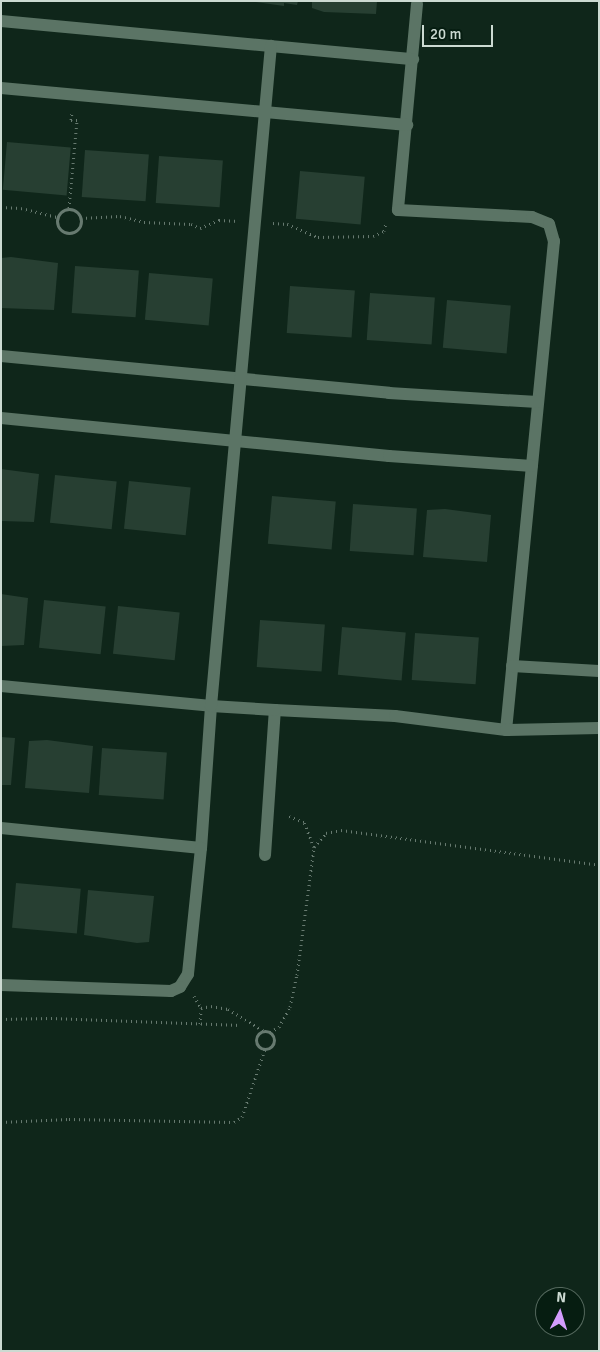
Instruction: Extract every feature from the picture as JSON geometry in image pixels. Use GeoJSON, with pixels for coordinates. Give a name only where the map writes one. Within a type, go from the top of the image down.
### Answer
{"type":"FeatureCollection","features":[{"type":"Feature","properties":{"kind":"street"},"geometry":{"type":"LineString","coordinates":[[418,4],[398,210],[532,217],[549,224],[554,241],[506,730]]}},
{"type":"Feature","properties":{"kind":"street"},"geometry":{"type":"LineString","coordinates":[[1,21],[413,59]]}},
{"type":"Feature","properties":{"kind":"street"},"geometry":{"type":"LineString","coordinates":[[1,985],[171,991],[180,987],[188,974],[201,848],[211,706],[271,46]]}},
{"type":"Feature","properties":{"kind":"street"},"geometry":{"type":"LineString","coordinates":[[1,88],[406,125]]}},
{"type":"Feature","properties":{"kind":"street"},"geometry":{"type":"LineString","coordinates":[[1,356],[242,376],[389,393],[538,402]]}},
{"type":"Feature","properties":{"kind":"street"},"geometry":{"type":"LineString","coordinates":[[1,418],[532,466]]}},
{"type":"Feature","properties":{"kind":"street"},"geometry":{"type":"LineString","coordinates":[[512,666],[599,671]]}},
{"type":"Feature","properties":{"kind":"street"},"geometry":{"type":"LineString","coordinates":[[1,686],[211,706],[395,716],[506,730],[599,728]]}},
{"type":"Feature","properties":{"kind":"street"},"geometry":{"type":"LineString","coordinates":[[265,855],[275,710]]}},
{"type":"Feature","properties":{"kind":"street"},"geometry":{"type":"LineString","coordinates":[[1,828],[201,848]]}},
{"type":"Feature","properties":{"kind":"path"},"geometry":{"type":"LineString","coordinates":[[69,208],[77,120],[71,120],[74,94]]}},
{"type":"Feature","properties":{"kind":"path"},"geometry":{"type":"LineString","coordinates":[[1,207],[21,208],[57,217]]}},
{"type":"Feature","properties":{"kind":"path"},"geometry":{"type":"LineString","coordinates":[[69,208],[75,210],[81,219],[76,231],[62,231],[57,226],[57,217],[63,210],[69,208]]}},
{"type":"Feature","properties":{"kind":"path"},"geometry":{"type":"LineString","coordinates":[[200,1024],[201,1008],[211,1006],[228,1009],[264,1031],[270,1032],[278,1027],[290,1007],[297,975],[314,847],[304,822],[292,815],[268,813]]}},
{"type":"Feature","properties":{"kind":"path"},"geometry":{"type":"LineString","coordinates":[[314,847],[326,833],[341,830],[599,864]]}},
{"type":"Feature","properties":{"kind":"path"},"geometry":{"type":"LineString","coordinates":[[1,1019],[51,1018],[241,1025]]}},
{"type":"Feature","properties":{"kind":"path"},"geometry":{"type":"LineString","coordinates":[[264,1031],[256,1038],[260,1048],[266,1049]]}},
{"type":"Feature","properties":{"kind":"path"},"geometry":{"type":"LineString","coordinates":[[1,1122],[69,1119],[234,1122],[242,1117],[266,1049],[274,1042],[270,1032]]}},
{"type":"Feature","properties":{"kind":"building"},"geometry":{"type":"Polygon","coordinates":[[[248,1],[298,1],[297,5],[284,3],[284,6],[248,1]]]}},
{"type":"Feature","properties":{"kind":"building"},"geometry":{"type":"Polygon","coordinates":[[[312,1],[377,1],[376,14],[324,12],[312,8],[312,1]]]}},
{"type":"Feature","properties":{"kind":"building"},"geometry":{"type":"Polygon","coordinates":[[[7,142],[71,148],[67,195],[3,190],[7,142]]]}},
{"type":"Feature","properties":{"kind":"building"},"geometry":{"type":"Polygon","coordinates":[[[85,150],[149,154],[146,201],[82,197],[85,150]]]}},
{"type":"Feature","properties":{"kind":"building"},"geometry":{"type":"Polygon","coordinates":[[[159,156],[223,160],[220,207],[156,203],[159,156]]]}},
{"type":"Feature","properties":{"kind":"building"},"geometry":{"type":"Polygon","coordinates":[[[300,171],[365,177],[361,224],[296,219],[300,171]]]}},
{"type":"Feature","properties":{"kind":"building"},"geometry":{"type":"Polygon","coordinates":[[[11,257],[58,263],[54,310],[1,308],[1,258],[11,257]]]}},
{"type":"Feature","properties":{"kind":"building"},"geometry":{"type":"Polygon","coordinates":[[[75,266],[139,270],[136,317],[72,313],[75,266]]]}},
{"type":"Feature","properties":{"kind":"building"},"geometry":{"type":"Polygon","coordinates":[[[149,273],[213,279],[209,325],[145,320],[149,273]]]}},
{"type":"Feature","properties":{"kind":"building"},"geometry":{"type":"Polygon","coordinates":[[[290,286],[355,291],[352,337],[287,333],[290,286]]]}},
{"type":"Feature","properties":{"kind":"building"},"geometry":{"type":"Polygon","coordinates":[[[370,293],[435,298],[432,344],[367,340],[370,293]]]}},
{"type":"Feature","properties":{"kind":"building"},"geometry":{"type":"Polygon","coordinates":[[[447,300],[511,306],[507,353],[443,348],[447,300]]]}},
{"type":"Feature","properties":{"kind":"building"},"geometry":{"type":"Polygon","coordinates":[[[1,469],[39,474],[34,522],[1,521],[1,469]]]}},
{"type":"Feature","properties":{"kind":"building"},"geometry":{"type":"Polygon","coordinates":[[[55,475],[117,481],[112,529],[50,523],[55,475]]]}},
{"type":"Feature","properties":{"kind":"building"},"geometry":{"type":"Polygon","coordinates":[[[129,481],[191,487],[186,535],[124,529],[129,481]]]}},
{"type":"Feature","properties":{"kind":"building"},"geometry":{"type":"Polygon","coordinates":[[[272,496],[336,502],[332,549],[268,544],[272,496]]]}},
{"type":"Feature","properties":{"kind":"building"},"geometry":{"type":"Polygon","coordinates":[[[353,504],[417,508],[414,555],[350,551],[353,504]]]}},
{"type":"Feature","properties":{"kind":"building"},"geometry":{"type":"Polygon","coordinates":[[[445,509],[491,515],[487,562],[423,557],[427,510],[445,509]]]}},
{"type":"Feature","properties":{"kind":"building"},"geometry":{"type":"Polygon","coordinates":[[[1,594],[28,598],[24,645],[1,646],[1,594]]]}},
{"type":"Feature","properties":{"kind":"building"},"geometry":{"type":"Polygon","coordinates":[[[44,600],[106,606],[101,654],[39,648],[44,600]]]}},
{"type":"Feature","properties":{"kind":"building"},"geometry":{"type":"Polygon","coordinates":[[[118,606],[180,612],[175,660],[113,654],[118,606]]]}},
{"type":"Feature","properties":{"kind":"building"},"geometry":{"type":"Polygon","coordinates":[[[260,620],[325,625],[322,671],[257,667],[260,620]]]}},
{"type":"Feature","properties":{"kind":"building"},"geometry":{"type":"Polygon","coordinates":[[[342,627],[406,633],[402,680],[338,675],[342,627]]]}},
{"type":"Feature","properties":{"kind":"building"},"geometry":{"type":"Polygon","coordinates":[[[415,633],[479,637],[476,684],[412,680],[415,633]]]}},
{"type":"Feature","properties":{"kind":"building"},"geometry":{"type":"Polygon","coordinates":[[[1,737],[15,738],[11,785],[1,785],[1,737]]]}},
{"type":"Feature","properties":{"kind":"building"},"geometry":{"type":"Polygon","coordinates":[[[47,740],[93,746],[89,793],[25,788],[29,741],[47,740]]]}},
{"type":"Feature","properties":{"kind":"building"},"geometry":{"type":"Polygon","coordinates":[[[102,748],[167,753],[164,799],[99,795],[102,748]]]}},
{"type":"Feature","properties":{"kind":"building"},"geometry":{"type":"Polygon","coordinates":[[[16,883],[81,889],[77,933],[12,928],[16,883]]]}},
{"type":"Feature","properties":{"kind":"building"},"geometry":{"type":"Polygon","coordinates":[[[88,890],[154,896],[149,942],[137,943],[84,935],[88,890]]]}}]}
